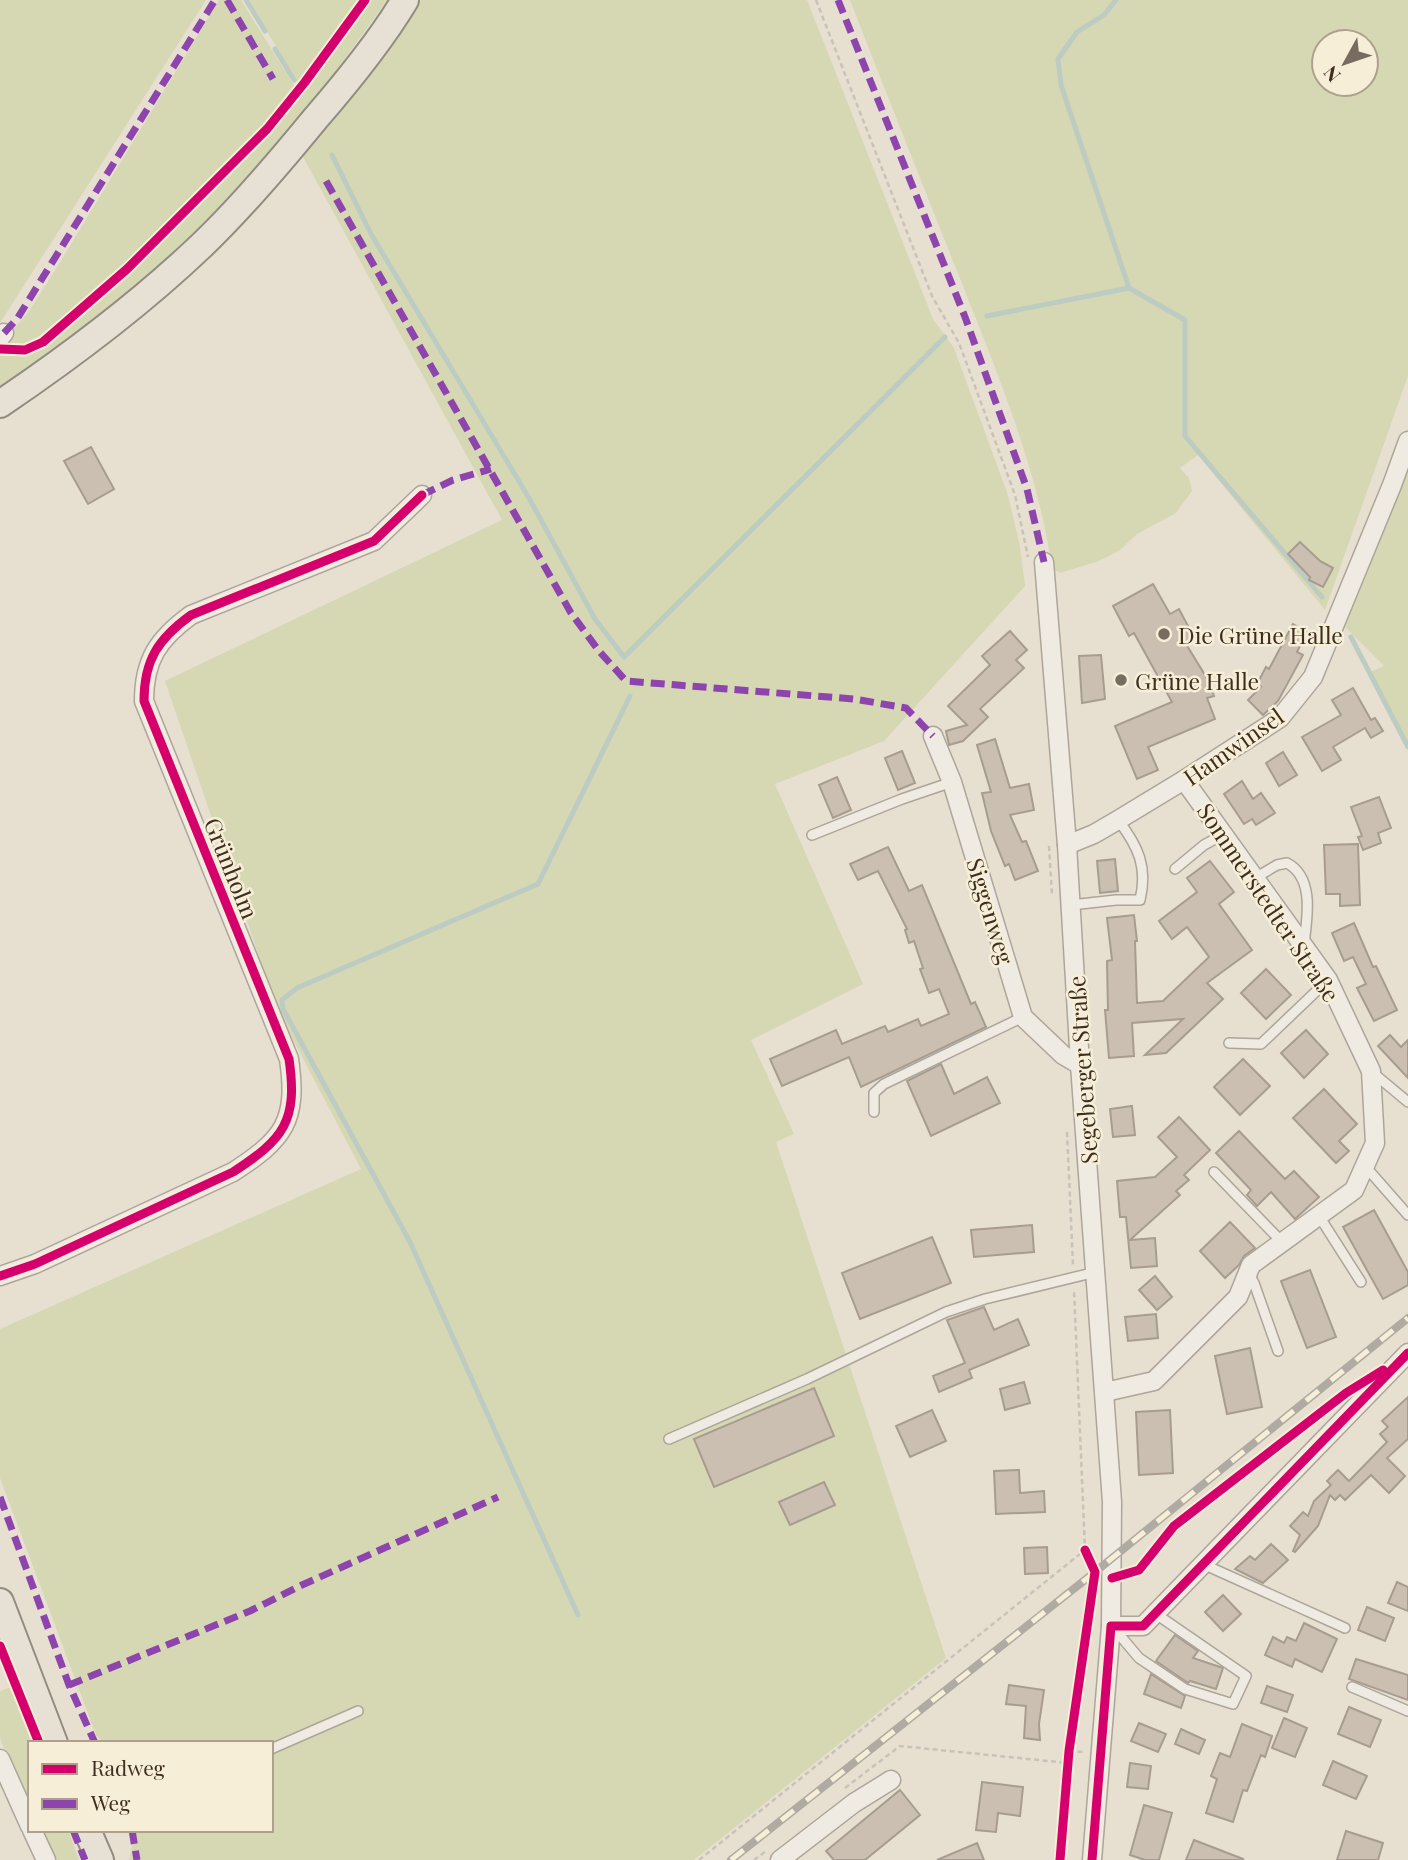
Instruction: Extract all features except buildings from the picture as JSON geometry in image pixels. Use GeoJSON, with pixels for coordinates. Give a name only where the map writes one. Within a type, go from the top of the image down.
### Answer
{"type":"FeatureCollection","features":[{"type":"Feature","properties":{"kind":"main road"},"geometry":{"type":"LineString","coordinates":[[0,404],[59,364],[123,314],[201,246],[257,188],[322,111],[405,0]]}},
{"type":"Feature","properties":{"kind":"main road"},"geometry":{"type":"LineString","coordinates":[[0,1602],[53,1741]]}},
{"type":"Feature","properties":{"kind":"main road"},"geometry":{"type":"LineString","coordinates":[[88,1832],[100,1860]]}},
{"type":"Feature","properties":{"kind":"street","name":"Hamwinsel"},"geometry":{"type":"LineString","coordinates":[[1067,845],[1118,820],[1280,718],[1313,677],[1408,441]]}},
{"type":"Feature","properties":{"kind":"street","name":"Grünholm"},"geometry":{"type":"LineString","coordinates":[[0,1276],[35,1264],[233,1172],[274,1141],[291,1111],[293,1090],[289,1059],[144,701],[144,681],[154,652],[171,629],[191,615],[373,541],[422,495]]}},
{"type":"Feature","properties":{"kind":"street","name":"Segeberger Straße"},"geometry":{"type":"LineString","coordinates":[[1044,562],[1067,845],[1112,1502],[1111,1626],[1092,1860]]}},
{"type":"Feature","properties":{"kind":"street","name":"Siggenweg"},"geometry":{"type":"LineString","coordinates":[[933,736],[952,782],[1023,1017],[1063,1055],[1080,1065]]}},
{"type":"Feature","properties":{"kind":"street","name":"Sommerstedter Straße"},"geometry":{"type":"LineString","coordinates":[[1105,1392],[1154,1381],[1238,1297],[1251,1265],[1354,1190],[1375,1143],[1371,1071],[1328,979],[1184,780]]}},
{"type":"Feature","properties":{"kind":"street","name":"Grünholm"},"geometry":{"type":"LineString","coordinates":[[0,1289],[35,1264]]}},
{"type":"Feature","properties":{"kind":"street"},"geometry":{"type":"LineString","coordinates":[[1111,1626],[1143,1626],[1408,1353]]}},
{"type":"Feature","properties":{"kind":"street"},"geometry":{"type":"LineString","coordinates":[[0,1759],[28,1821]]}},
{"type":"Feature","properties":{"kind":"street"},"geometry":{"type":"LineString","coordinates":[[793,1856],[854,1803],[891,1780]]}},
{"type":"Feature","properties":{"kind":"street"},"geometry":{"type":"LineString","coordinates":[[33,1832],[46,1860]]}},
{"type":"Feature","properties":{"kind":"lane"},"geometry":{"type":"LineString","coordinates":[[812,835],[952,782]]}},
{"type":"Feature","properties":{"kind":"lane"},"geometry":{"type":"LineString","coordinates":[[1071,905],[1140,900],[1145,877],[1141,861],[1118,820]]}},
{"type":"Feature","properties":{"kind":"lane"},"geometry":{"type":"LineString","coordinates":[[1175,869],[1204,845],[1224,834]]}},
{"type":"Feature","properties":{"kind":"lane"},"geometry":{"type":"LineString","coordinates":[[1255,878],[1277,864],[1287,863],[1298,872],[1306,892],[1308,910],[1304,946]]}},
{"type":"Feature","properties":{"kind":"lane"},"geometry":{"type":"LineString","coordinates":[[1229,1043],[1261,1044],[1328,979]]}},
{"type":"Feature","properties":{"kind":"lane"},"geometry":{"type":"LineString","coordinates":[[874,1112],[874,1093],[884,1084],[1023,1017]]}},
{"type":"Feature","properties":{"kind":"lane"},"geometry":{"type":"LineString","coordinates":[[1371,1071],[1408,1102]]}},
{"type":"Feature","properties":{"kind":"lane"},"geometry":{"type":"LineString","coordinates":[[1365,1166],[1408,1215]]}},
{"type":"Feature","properties":{"kind":"lane"},"geometry":{"type":"LineString","coordinates":[[1214,1172],[1282,1242]]}},
{"type":"Feature","properties":{"kind":"lane"},"geometry":{"type":"LineString","coordinates":[[1319,1216],[1361,1282]]}},
{"type":"Feature","properties":{"kind":"lane"},"geometry":{"type":"LineString","coordinates":[[669,1439],[807,1379],[946,1312],[985,1299],[1096,1272]]}},
{"type":"Feature","properties":{"kind":"lane"},"geometry":{"type":"LineString","coordinates":[[1248,1273],[1278,1352]]}},
{"type":"Feature","properties":{"kind":"lane"},"geometry":{"type":"LineString","coordinates":[[1205,1565],[1345,1628]]}},
{"type":"Feature","properties":{"kind":"lane"},"geometry":{"type":"LineString","coordinates":[[1111,1626],[1139,1658],[1185,1689],[1233,1704],[1246,1676],[1156,1614]]}},
{"type":"Feature","properties":{"kind":"lane"},"geometry":{"type":"LineString","coordinates":[[1352,1686],[1408,1711]]}},
{"type":"Feature","properties":{"kind":"lane"},"geometry":{"type":"LineString","coordinates":[[273,1748],[358,1711]]}},
{"type":"Feature","properties":{"kind":"path"},"geometry":{"type":"LineString","coordinates":[[816,0],[932,296],[959,343],[1015,495],[1026,541]]}},
{"type":"Feature","properties":{"kind":"path"},"geometry":{"type":"LineString","coordinates":[[699,1860],[1085,1550]]}},
{"type":"Feature","properties":{"kind":"green space"},"geometry":{"type":"Polygon","coordinates":[[[0,0],[206,0],[0,323],[0,0]]]}},
{"type":"Feature","properties":{"kind":"green space"},"geometry":{"type":"Polygon","coordinates":[[[219,0],[241,0],[295,87],[263,126],[126,265],[32,342],[23,345],[6,342],[54,272],[219,0]]]}},
{"type":"Feature","properties":{"kind":"green space"},"geometry":{"type":"Polygon","coordinates":[[[248,0],[359,0],[298,83],[248,0]]]}},
{"type":"Feature","properties":{"kind":"green space"},"geometry":{"type":"Polygon","coordinates":[[[371,0],[387,0],[319,95],[280,143],[191,236],[114,306],[0,390],[0,355],[15,356],[35,352],[128,273],[270,132],[309,85],[371,0]]]}},
{"type":"Feature","properties":{"kind":"green space"},"geometry":{"type":"Polygon","coordinates":[[[419,0],[807,0],[933,319],[954,348],[1008,495],[1020,546],[1025,586],[884,741],[775,784],[863,984],[751,1040],[794,1134],[776,1142],[946,1658],[694,1860],[129,1860],[136,1832],[273,1832],[273,1741],[102,1741],[96,1735],[0,1478],[0,1329],[361,1169],[277,1009],[165,681],[502,520],[303,157],[361,83],[419,0]]]}},
{"type":"Feature","properties":{"kind":"green space"},"geometry":{"type":"Polygon","coordinates":[[[850,0],[1408,0],[1408,376],[1325,610],[1198,455],[1180,468],[1189,478],[1192,491],[1176,513],[1137,534],[1119,551],[1099,561],[1060,573],[1052,568],[1046,532],[1027,460],[990,355],[850,0]]]}},
{"type":"Feature","properties":{"kind":"green space"},"geometry":{"type":"Polygon","coordinates":[[[1408,459],[1408,747],[1368,673],[1384,666],[1343,625],[1408,459]]]}},
{"type":"Feature","properties":{"kind":"green space"},"geometry":{"type":"Polygon","coordinates":[[[11,1687],[32,1741],[28,1741],[28,1802],[0,1738],[0,1691],[11,1687]]]}},
{"type":"Feature","properties":{"kind":"green space"},"geometry":{"type":"Polygon","coordinates":[[[43,1832],[69,1832],[79,1860],[57,1860],[43,1832]]]}},
{"type":"Feature","properties":{"kind":"waterway"},"geometry":{"type":"LineString","coordinates":[[246,0],[265,31]]}},
{"type":"Feature","properties":{"kind":"waterway"},"geometry":{"type":"LineString","coordinates":[[1116,0],[1104,15],[1077,32],[1058,59],[1061,85],[1129,288]]}},
{"type":"Feature","properties":{"kind":"waterway"},"geometry":{"type":"LineString","coordinates":[[275,49],[294,80]]}},
{"type":"Feature","properties":{"kind":"waterway"},"geometry":{"type":"LineString","coordinates":[[332,155],[371,234],[529,498],[595,619],[624,657],[945,337]]}},
{"type":"Feature","properties":{"kind":"waterway"},"geometry":{"type":"LineString","coordinates":[[987,316],[1129,288],[1185,320],[1185,436],[1322,597]]}},
{"type":"Feature","properties":{"kind":"waterway"},"geometry":{"type":"LineString","coordinates":[[1351,637],[1408,747]]}},
{"type":"Feature","properties":{"kind":"waterway"},"geometry":{"type":"LineString","coordinates":[[578,1615],[410,1242],[283,1009],[282,1000],[297,988],[538,884],[630,696]]}},
{"type":"Feature","properties":{"kind":"railway"},"geometry":{"type":"LineString","coordinates":[[731,1860],[1095,1572],[1408,1318]]}},
{"type":"Feature","properties":{"kind":"marked path"},"geometry":{"type":"LineString","coordinates":[[4,333],[17,319],[215,0]]}},
{"type":"Feature","properties":{"kind":"marked path"},"geometry":{"type":"LineString","coordinates":[[227,0],[273,79]]}},
{"type":"Feature","properties":{"kind":"marked path"},"geometry":{"type":"LineString","coordinates":[[838,0],[965,317],[1027,489],[1044,562]]}},
{"type":"Feature","properties":{"kind":"marked path"},"geometry":{"type":"LineString","coordinates":[[326,181],[571,613],[599,651],[626,681],[854,699],[906,708],[933,736]]}},
{"type":"Feature","properties":{"kind":"marked path"},"geometry":{"type":"LineString","coordinates":[[422,495],[453,480],[491,469]]}},
{"type":"Feature","properties":{"kind":"marked path"},"geometry":{"type":"LineString","coordinates":[[0,1497],[69,1685],[94,1741]]}},
{"type":"Feature","properties":{"kind":"marked path"},"geometry":{"type":"LineString","coordinates":[[69,1685],[250,1611],[498,1497]]}},
{"type":"Feature","properties":{"kind":"marked path"},"geometry":{"type":"LineString","coordinates":[[74,1832],[85,1860]]}},
{"type":"Feature","properties":{"kind":"marked path"},"geometry":{"type":"LineString","coordinates":[[132,1832],[137,1860]]}},
{"type":"Feature","properties":{"kind":"cycle path"},"geometry":{"type":"LineString","coordinates":[[0,349],[25,350],[43,342],[127,269],[267,129],[365,0]]}},
{"type":"Feature","properties":{"kind":"cycle path"},"geometry":{"type":"LineString","coordinates":[[0,1276],[35,1264],[233,1172],[265,1149],[284,1126],[291,1098],[289,1059],[144,701],[147,674],[150,662],[162,642],[191,615],[374,541],[422,495]]}},
{"type":"Feature","properties":{"kind":"cycle path"},"geometry":{"type":"LineString","coordinates":[[1092,1860],[1111,1626],[1143,1626],[1408,1353]]}},
{"type":"Feature","properties":{"kind":"cycle path"},"geometry":{"type":"LineString","coordinates":[[1112,1578],[1139,1570],[1174,1526],[1346,1393],[1383,1370]]}},
{"type":"Feature","properties":{"kind":"cycle path"},"geometry":{"type":"LineString","coordinates":[[1060,1860],[1069,1751],[1095,1572],[1085,1550]]}},
{"type":"Feature","properties":{"kind":"cycle path"},"geometry":{"type":"LineString","coordinates":[[0,1646],[38,1741]]}},
{"type":"Feature","properties":{"kind":"place","name":"Die Grüne Halle"},"geometry":{"type":"Point","coordinates":[1164,634]}},
{"type":"Feature","properties":{"kind":"place","name":"Grüne Halle"},"geometry":{"type":"Point","coordinates":[1121,680]}}]}
